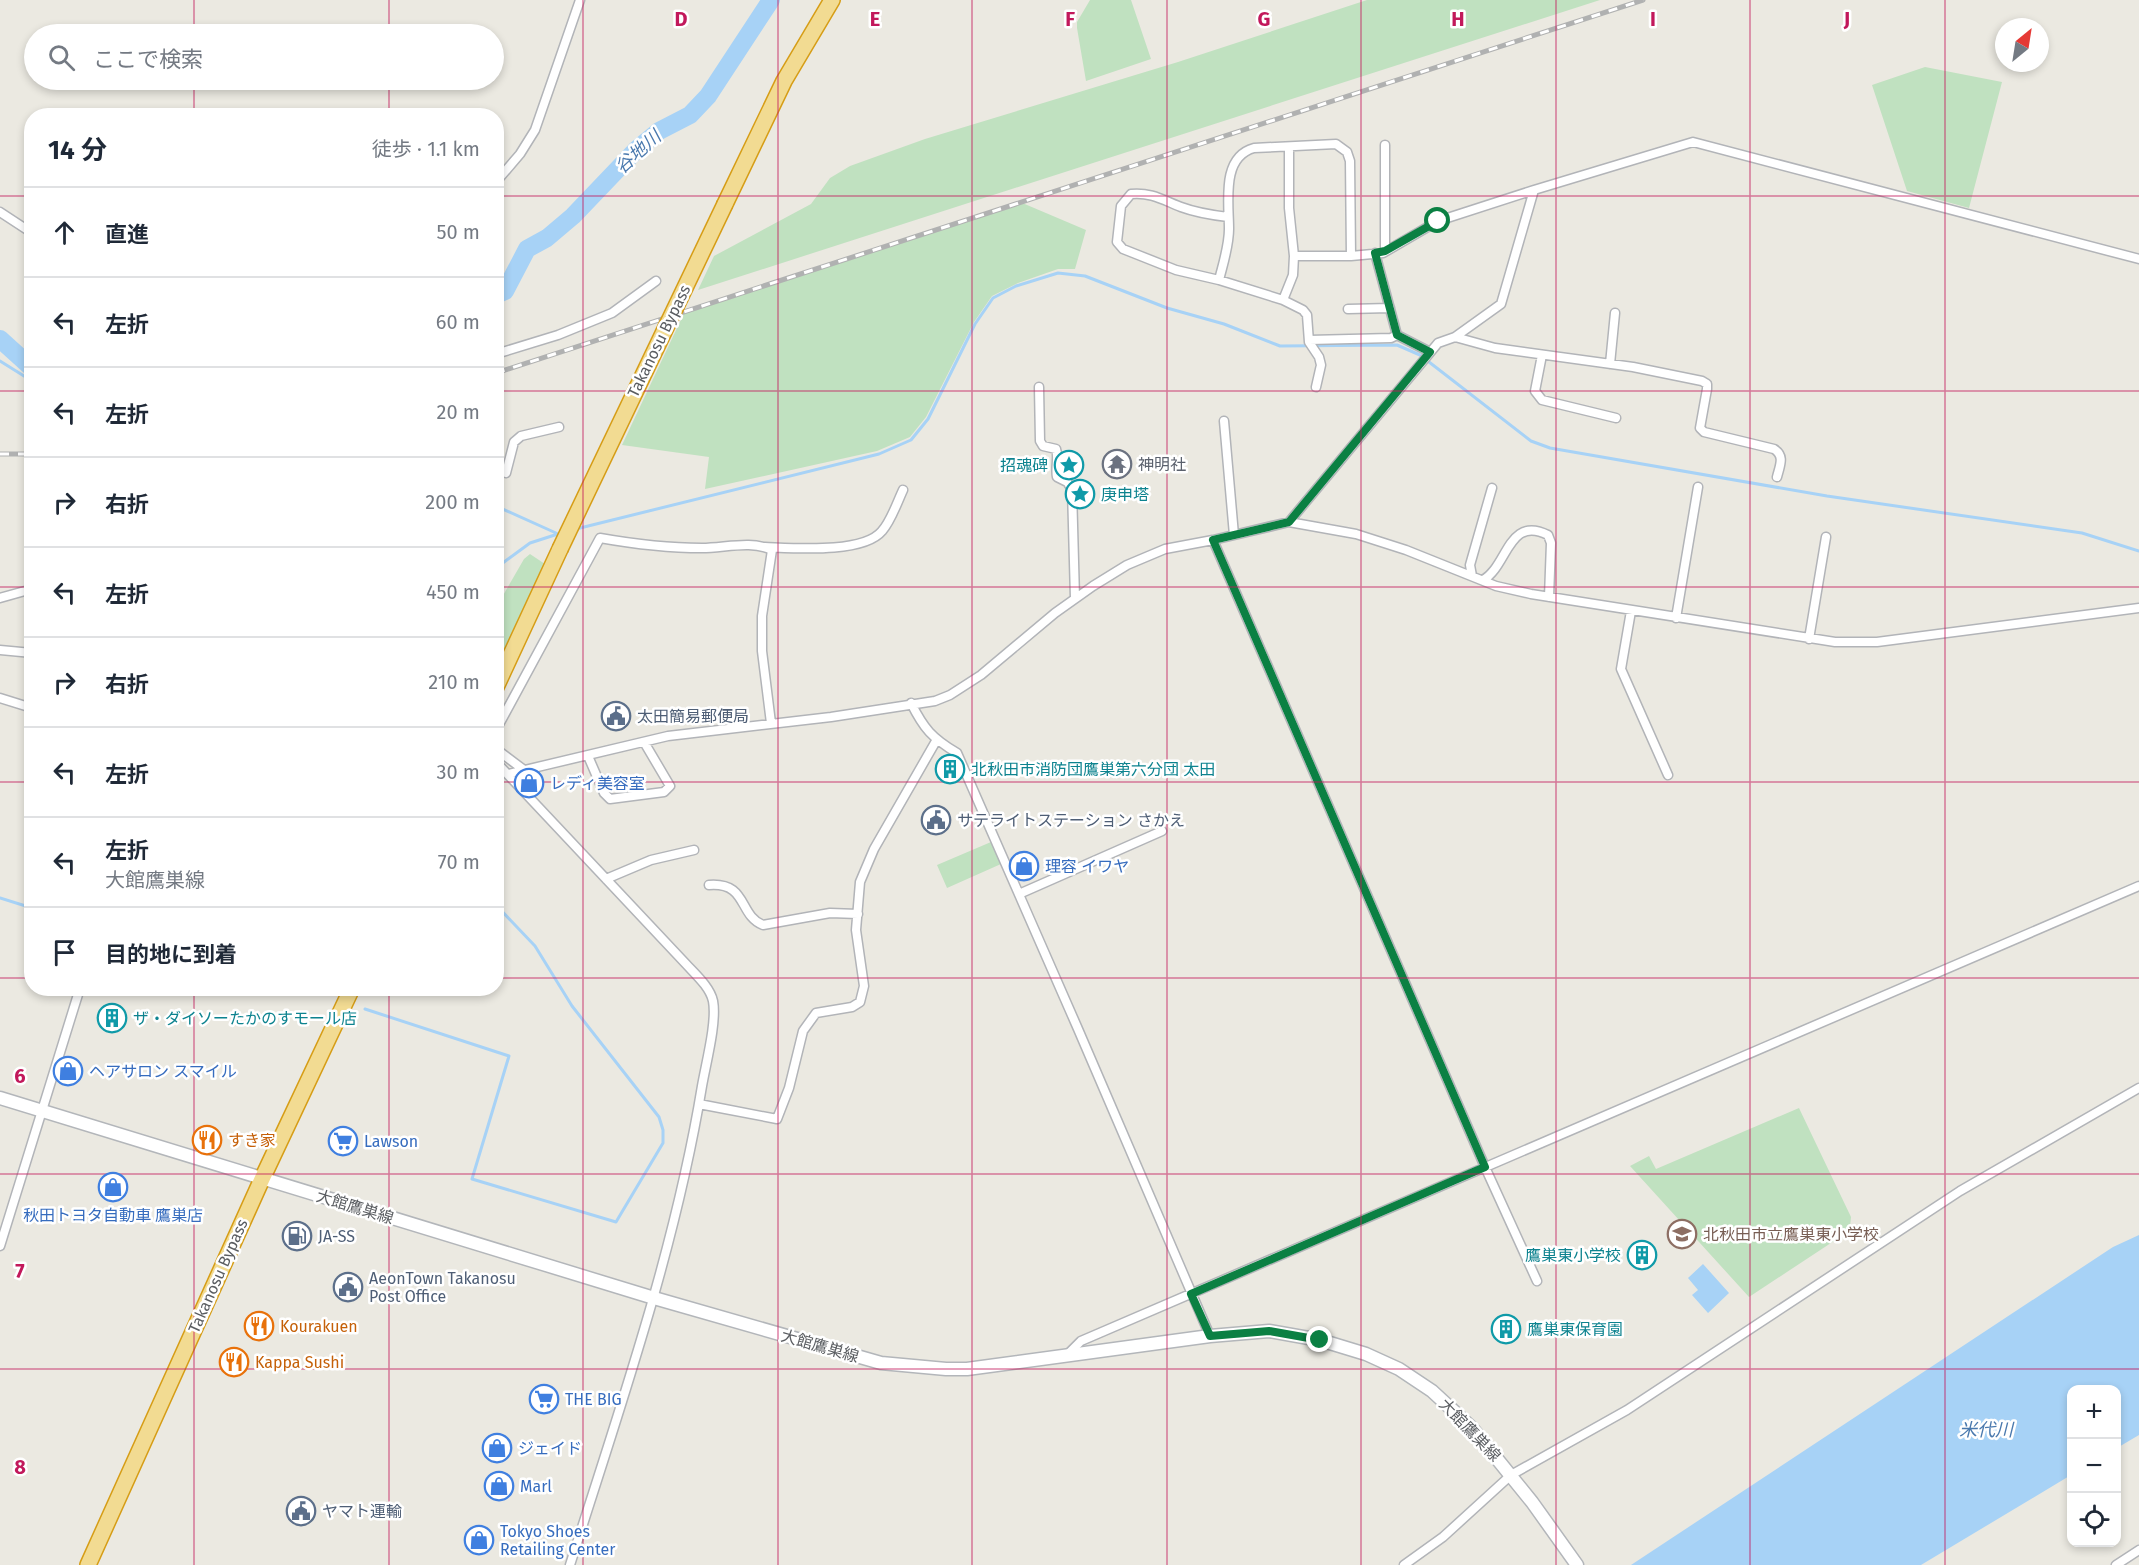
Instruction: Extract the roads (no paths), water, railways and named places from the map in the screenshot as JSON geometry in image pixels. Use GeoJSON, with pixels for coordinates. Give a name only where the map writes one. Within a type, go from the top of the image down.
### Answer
{"type":"FeatureCollection","features":[{"type":"Feature","properties":{"kind":"highway","name":"Takanosu Bypass"},"geometry":{"type":"LineString","coordinates":[[504,670],[784,81],[832,0]]}},
{"type":"Feature","properties":{"kind":"highway","name":"Takanosu Bypass"},"geometry":{"type":"LineString","coordinates":[[88,1565],[262,1179],[348,996]]}},
{"type":"Feature","properties":{"kind":"main road","name":"大館鷹巣線"},"geometry":{"type":"LineString","coordinates":[[0,1098],[654,1298],[880,1363],[967,1369],[1210,1336],[1269,1331],[1320,1340],[1366,1354],[1399,1369],[1432,1391],[1472,1428],[1532,1502],[1577,1565]]}},
{"type":"Feature","properties":{"kind":"street"},"geometry":{"type":"LineString","coordinates":[[504,173],[520,154],[535,130],[580,0]]}},
{"type":"Feature","properties":{"kind":"street"},"geometry":{"type":"LineString","coordinates":[[1294,256],[1351,256],[1385,251],[1438,221],[1693,142],[2139,259]]}},
{"type":"Feature","properties":{"kind":"street"},"geometry":{"type":"LineString","coordinates":[[1219,280],[1228,238],[1228,200],[1232,169],[1236,158],[1243,151],[1254,148],[1336,144],[1347,152],[1350,161],[1351,256]]}},
{"type":"Feature","properties":{"kind":"street"},"geometry":{"type":"LineString","coordinates":[[1385,145],[1385,251]]}},
{"type":"Feature","properties":{"kind":"street"},"geometry":{"type":"LineString","coordinates":[[1283,300],[1293,275],[1294,256],[1289,208],[1289,147]]}},
{"type":"Feature","properties":{"kind":"street"},"geometry":{"type":"LineString","coordinates":[[1289,522],[1438,343],[1455,338],[1501,304],[1534,190]]}},
{"type":"Feature","properties":{"kind":"street"},"geometry":{"type":"LineString","coordinates":[[1228,217],[1207,215],[1157,196],[1143,193],[1131,194],[1121,206],[1117,242],[1123,249],[1176,270],[1219,280],[1283,300],[1303,310],[1307,315],[1311,344],[1321,364],[1316,387]]}},
{"type":"Feature","properties":{"kind":"street"},"geometry":{"type":"LineString","coordinates":[[0,212],[24,228]]}},
{"type":"Feature","properties":{"kind":"street"},"geometry":{"type":"LineString","coordinates":[[1375,253],[1397,335],[1429,354]]}},
{"type":"Feature","properties":{"kind":"street"},"geometry":{"type":"LineString","coordinates":[[504,352],[558,335],[612,313],[656,281]]}},
{"type":"Feature","properties":{"kind":"street"},"geometry":{"type":"LineString","coordinates":[[1348,309],[1390,308]]}},
{"type":"Feature","properties":{"kind":"street"},"geometry":{"type":"LineString","coordinates":[[1610,364],[1615,313]]}},
{"type":"Feature","properties":{"kind":"street"},"geometry":{"type":"LineString","coordinates":[[1311,344],[1391,338],[1397,335]]}},
{"type":"Feature","properties":{"kind":"street"},"geometry":{"type":"LineString","coordinates":[[1455,338],[1496,348],[1610,364],[1702,381],[1707,384],[1707,389],[1700,428],[1704,432],[1780,452],[1782,457],[1778,477]]}},
{"type":"Feature","properties":{"kind":"street"},"geometry":{"type":"LineString","coordinates":[[1542,355],[1535,391],[1542,400],[1616,417]]}},
{"type":"Feature","properties":{"kind":"street"},"geometry":{"type":"LineString","coordinates":[[1039,387],[1040,441],[1043,447],[1056,449],[1058,453],[1055,467],[1057,477],[1067,482],[1072,489],[1075,598]]}},
{"type":"Feature","properties":{"kind":"street"},"geometry":{"type":"LineString","coordinates":[[1224,421],[1234,535]]}},
{"type":"Feature","properties":{"kind":"street"},"geometry":{"type":"LineString","coordinates":[[504,472],[506,473],[514,442],[521,436],[559,427]]}},
{"type":"Feature","properties":{"kind":"street"},"geometry":{"type":"LineString","coordinates":[[1676,618],[1698,487]]}},
{"type":"Feature","properties":{"kind":"street"},"geometry":{"type":"LineString","coordinates":[[1472,576],[1470,565],[1492,488]]}},
{"type":"Feature","properties":{"kind":"street"},"geometry":{"type":"LineString","coordinates":[[765,547],[848,547],[872,539],[882,531],[903,490]]}},
{"type":"Feature","properties":{"kind":"street"},"geometry":{"type":"LineString","coordinates":[[508,774],[668,736],[831,717],[935,701],[951,695],[981,675],[1075,598],[1126,565],[1165,549],[1289,522],[1356,534],[1406,550],[1496,585],[1549,597],[1835,642],[1877,642],[2139,608]]}},
{"type":"Feature","properties":{"kind":"street"},"geometry":{"type":"LineString","coordinates":[[1483,580],[1497,568],[1509,544],[1516,537],[1527,530],[1537,530],[1548,535],[1551,543],[1549,597]]}},
{"type":"Feature","properties":{"kind":"street"},"geometry":{"type":"LineString","coordinates":[[1809,639],[1826,537]]}},
{"type":"Feature","properties":{"kind":"street"},"geometry":{"type":"LineString","coordinates":[[504,715],[600,538],[643,545],[703,548],[761,545],[772,550],[762,616],[762,651],[771,723]]}},
{"type":"Feature","properties":{"kind":"street"},"geometry":{"type":"LineString","coordinates":[[1213,540],[1485,1167],[1537,1281]]}},
{"type":"Feature","properties":{"kind":"street"},"geometry":{"type":"LineString","coordinates":[[0,598],[24,592]]}},
{"type":"Feature","properties":{"kind":"street"},"geometry":{"type":"LineString","coordinates":[[1631,611],[1621,669],[1668,775]]}},
{"type":"Feature","properties":{"kind":"street"},"geometry":{"type":"LineString","coordinates":[[0,650],[24,652]]}},
{"type":"Feature","properties":{"kind":"street"},"geometry":{"type":"LineString","coordinates":[[0,698],[24,706]]}},
{"type":"Feature","properties":{"kind":"street"},"geometry":{"type":"LineString","coordinates":[[911,704],[936,741],[957,753],[1074,1018],[1210,1336]]}},
{"type":"Feature","properties":{"kind":"street"},"geometry":{"type":"LineString","coordinates":[[699,1104],[777,1119],[789,1088],[803,1031],[816,1013],[852,1007],[860,1002],[864,986],[856,930],[860,882],[874,849],[936,741]]}},
{"type":"Feature","properties":{"kind":"street"},"geometry":{"type":"LineString","coordinates":[[588,756],[604,793],[610,799],[664,792],[670,786],[644,742]]}},
{"type":"Feature","properties":{"kind":"street"},"geometry":{"type":"LineString","coordinates":[[504,755],[524,770]]}},
{"type":"Feature","properties":{"kind":"street"},"geometry":{"type":"LineString","coordinates":[[504,770],[686,964],[712,999],[714,1017],[699,1104],[654,1298],[570,1565]]}},
{"type":"Feature","properties":{"kind":"street"},"geometry":{"type":"LineString","coordinates":[[1019,894],[1162,831]]}},
{"type":"Feature","properties":{"kind":"street"},"geometry":{"type":"LineString","coordinates":[[606,879],[651,860],[694,850]]}},
{"type":"Feature","properties":{"kind":"street"},"geometry":{"type":"LineString","coordinates":[[709,885],[728,886],[738,895],[757,923],[763,925],[830,913],[858,914]]}},
{"type":"Feature","properties":{"kind":"street"},"geometry":{"type":"LineString","coordinates":[[1065,1357],[1081,1341],[2139,886]]}},
{"type":"Feature","properties":{"kind":"street"},"geometry":{"type":"LineString","coordinates":[[0,1246],[77,996]]}},
{"type":"Feature","properties":{"kind":"street"},"geometry":{"type":"LineString","coordinates":[[1404,1565],[1443,1537],[1511,1475],[1627,1410],[1960,1191],[2139,1088]]}},
{"type":"Feature","properties":{"kind":"street"},"geometry":{"type":"LineString","coordinates":[[2116,1565],[2139,1550]]}},
{"type":"Feature","properties":{"kind":"water","name":"米代川"},"geometry":{"type":"Polygon","coordinates":[[[2139,1235],[2139,1435],[2121,1446],[2121,1385],[2067,1385],[2067,1477],[1921,1565],[1631,1565],[2113,1247],[2139,1235]]]}},
{"type":"Feature","properties":{"kind":"water"},"geometry":{"type":"Polygon","coordinates":[[[1703,1264],[1729,1293],[1708,1313],[1692,1295],[1698,1290],[1688,1278],[1703,1264]]]}},
{"type":"Feature","properties":{"kind":"waterway","name":"谷地川"},"geometry":{"type":"LineString","coordinates":[[504,291],[527,249],[547,238],[573,216],[636,150],[659,131],[690,115],[708,96],[771,0]]}},
{"type":"Feature","properties":{"kind":"waterway"},"geometry":{"type":"LineString","coordinates":[[576,529],[879,454],[911,440],[928,419],[975,324],[993,298],[1016,286],[1058,273],[1085,276],[1167,308],[1224,324],[1280,346],[1397,345],[1420,355],[1531,441],[1550,448],[1827,496],[2082,533],[2139,551]]}},
{"type":"Feature","properties":{"kind":"waterway","name":"谷地川"},"geometry":{"type":"LineString","coordinates":[[0,339],[24,361]]}},
{"type":"Feature","properties":{"kind":"waterway"},"geometry":{"type":"LineString","coordinates":[[0,361],[24,376]]}},
{"type":"Feature","properties":{"kind":"waterway"},"geometry":{"type":"LineString","coordinates":[[504,510],[556,533]]}},
{"type":"Feature","properties":{"kind":"waterway"},"geometry":{"type":"LineString","coordinates":[[504,562],[530,543],[561,533]]}},
{"type":"Feature","properties":{"kind":"waterway"},"geometry":{"type":"LineString","coordinates":[[0,898],[24,906]]}},
{"type":"Feature","properties":{"kind":"waterway"},"geometry":{"type":"LineString","coordinates":[[365,1009],[509,1056],[472,1179],[616,1222],[663,1143],[663,1130],[659,1117],[572,1006],[535,946],[504,913]]}},
{"type":"Feature","properties":{"kind":"railway"},"geometry":{"type":"LineString","coordinates":[[504,370],[1643,0]]}},
{"type":"Feature","properties":{"kind":"railway"},"geometry":{"type":"LineString","coordinates":[[0,454],[24,454]]}},
{"type":"Feature","properties":{"kind":"place","name":"神明社"},"geometry":{"type":"Point","coordinates":[1117,464]}},
{"type":"Feature","properties":{"kind":"place","name":"招魂碑"},"geometry":{"type":"Point","coordinates":[1069,465]}},
{"type":"Feature","properties":{"kind":"place","name":"庚申塔"},"geometry":{"type":"Point","coordinates":[1080,494]}},
{"type":"Feature","properties":{"kind":"place","name":"太田簡易郵便局"},"geometry":{"type":"Point","coordinates":[616,716]}},
{"type":"Feature","properties":{"kind":"place","name":"北秋田市消防団鷹巣第六分団 太田"},"geometry":{"type":"Point","coordinates":[950,769]}},
{"type":"Feature","properties":{"kind":"place","name":"レディ美容室"},"geometry":{"type":"Point","coordinates":[529,783]}},
{"type":"Feature","properties":{"kind":"place","name":"サテライトステーション さかえ"},"geometry":{"type":"Point","coordinates":[936,820]}},
{"type":"Feature","properties":{"kind":"place","name":"理容 イワヤ"},"geometry":{"type":"Point","coordinates":[1024,866]}},
{"type":"Feature","properties":{"kind":"place","name":"ザ・ダイソーたかのすモール店"},"geometry":{"type":"Point","coordinates":[112,1018]}},
{"type":"Feature","properties":{"kind":"place","name":"ヘアサロン スマイル"},"geometry":{"type":"Point","coordinates":[68,1071]}},
{"type":"Feature","properties":{"kind":"place","name":"すき家"},"geometry":{"type":"Point","coordinates":[207,1140]}},
{"type":"Feature","properties":{"kind":"place","name":"Lawson"},"geometry":{"type":"Point","coordinates":[343,1141]}},
{"type":"Feature","properties":{"kind":"place","name":"秋田トヨタ自動車 鷹巣店"},"geometry":{"type":"Point","coordinates":[113,1187]}},
{"type":"Feature","properties":{"kind":"place","name":"北秋田市立鷹巣東小学校"},"geometry":{"type":"Point","coordinates":[1682,1234]}},
{"type":"Feature","properties":{"kind":"place","name":"JA-SS"},"geometry":{"type":"Point","coordinates":[297,1236]}},
{"type":"Feature","properties":{"kind":"place","name":"鷹巣東小学校"},"geometry":{"type":"Point","coordinates":[1642,1255]}},
{"type":"Feature","properties":{"kind":"place","name":"AeonTown Takanosu Post Office"},"geometry":{"type":"Point","coordinates":[348,1287]}},
{"type":"Feature","properties":{"kind":"place","name":"Kourakuen"},"geometry":{"type":"Point","coordinates":[259,1326]}},
{"type":"Feature","properties":{"kind":"place","name":"鷹巣東保育園"},"geometry":{"type":"Point","coordinates":[1506,1329]}},
{"type":"Feature","properties":{"kind":"place","name":"Kappa Sushi"},"geometry":{"type":"Point","coordinates":[234,1362]}},
{"type":"Feature","properties":{"kind":"place","name":"THE BIG"},"geometry":{"type":"Point","coordinates":[544,1399]}},
{"type":"Feature","properties":{"kind":"place","name":"ジェイド"},"geometry":{"type":"Point","coordinates":[497,1448]}},
{"type":"Feature","properties":{"kind":"place","name":"Marl"},"geometry":{"type":"Point","coordinates":[499,1486]}},
{"type":"Feature","properties":{"kind":"place","name":"ヤマト運輸"},"geometry":{"type":"Point","coordinates":[301,1511]}},
{"type":"Feature","properties":{"kind":"place","name":"Tokyo Shoes Retailing Center"},"geometry":{"type":"Point","coordinates":[479,1540]}}]}
